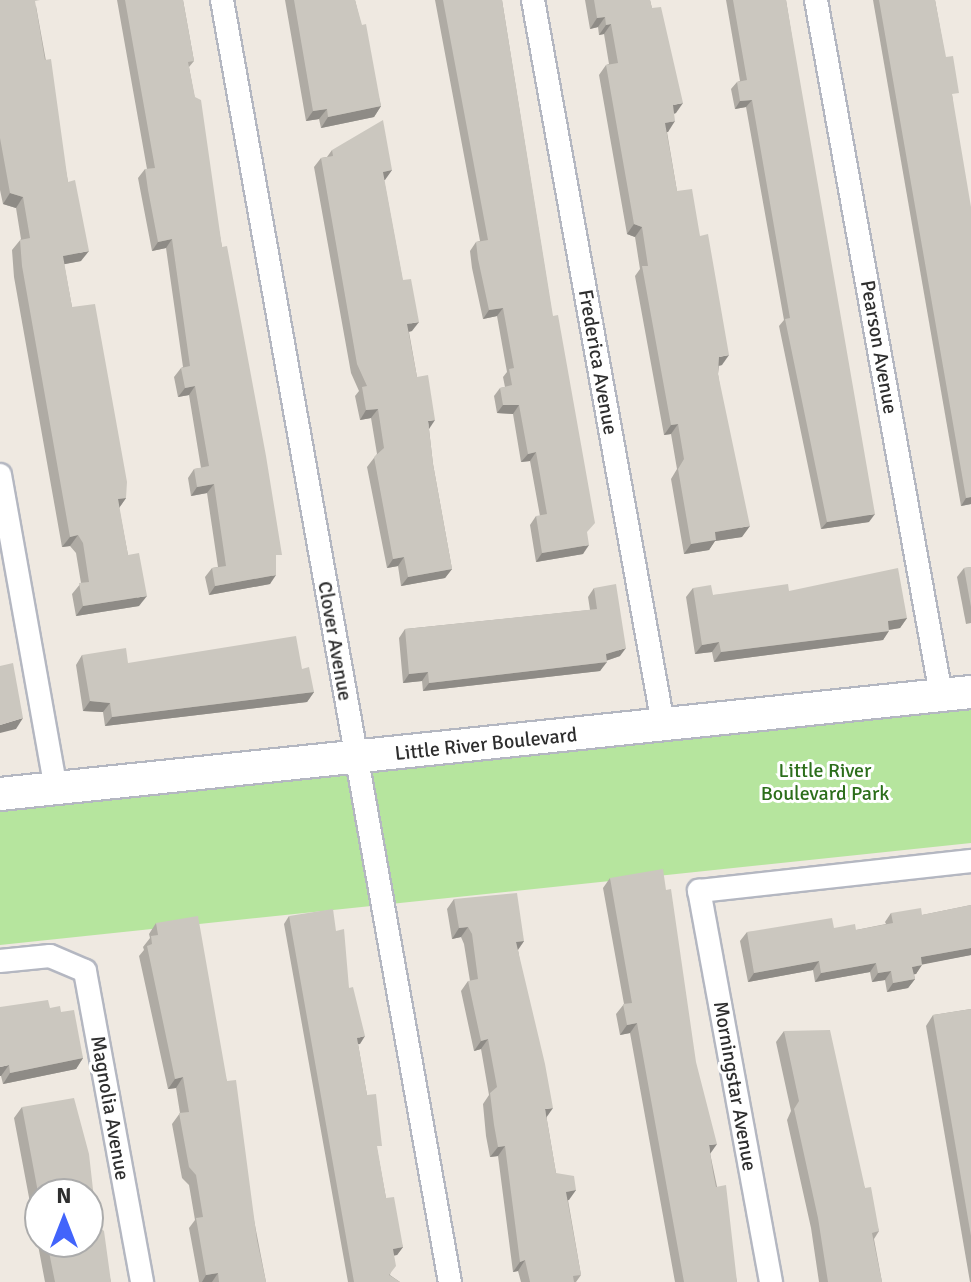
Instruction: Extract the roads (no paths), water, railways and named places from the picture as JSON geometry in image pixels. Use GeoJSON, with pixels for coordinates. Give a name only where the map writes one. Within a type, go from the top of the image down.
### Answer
{"type":"FeatureCollection","features":[{"type":"Feature","properties":{"kind":"street","name":"Clover Avenue"},"geometry":{"type":"LineString","coordinates":[[222,0],[450,1282]]}},
{"type":"Feature","properties":{"kind":"street","name":"Frederica Avenue"},"geometry":{"type":"LineString","coordinates":[[533,0],[663,724]]}},
{"type":"Feature","properties":{"kind":"street","name":"Pearson Avenue"},"geometry":{"type":"LineString","coordinates":[[816,0],[956,693]]}},
{"type":"Feature","properties":{"kind":"street"},"geometry":{"type":"LineString","coordinates":[[0,475],[56,788]]}},
{"type":"Feature","properties":{"kind":"street","name":"Little River Boulevard"},"geometry":{"type":"LineString","coordinates":[[0,794],[956,693]]}},
{"type":"Feature","properties":{"kind":"street","name":"Morningstar Avenue"},"geometry":{"type":"LineString","coordinates":[[771,1282],[699,891],[971,861]]}},
{"type":"Feature","properties":{"kind":"street","name":"Magnolia Avenue"},"geometry":{"type":"LineString","coordinates":[[0,961],[50,956],[85,971],[142,1282]]}},
{"type":"Feature","properties":{"kind":"park label","name":"Little River Boulevard Park"},"geometry":{"type":"Point","coordinates":[825,782]}}]}
